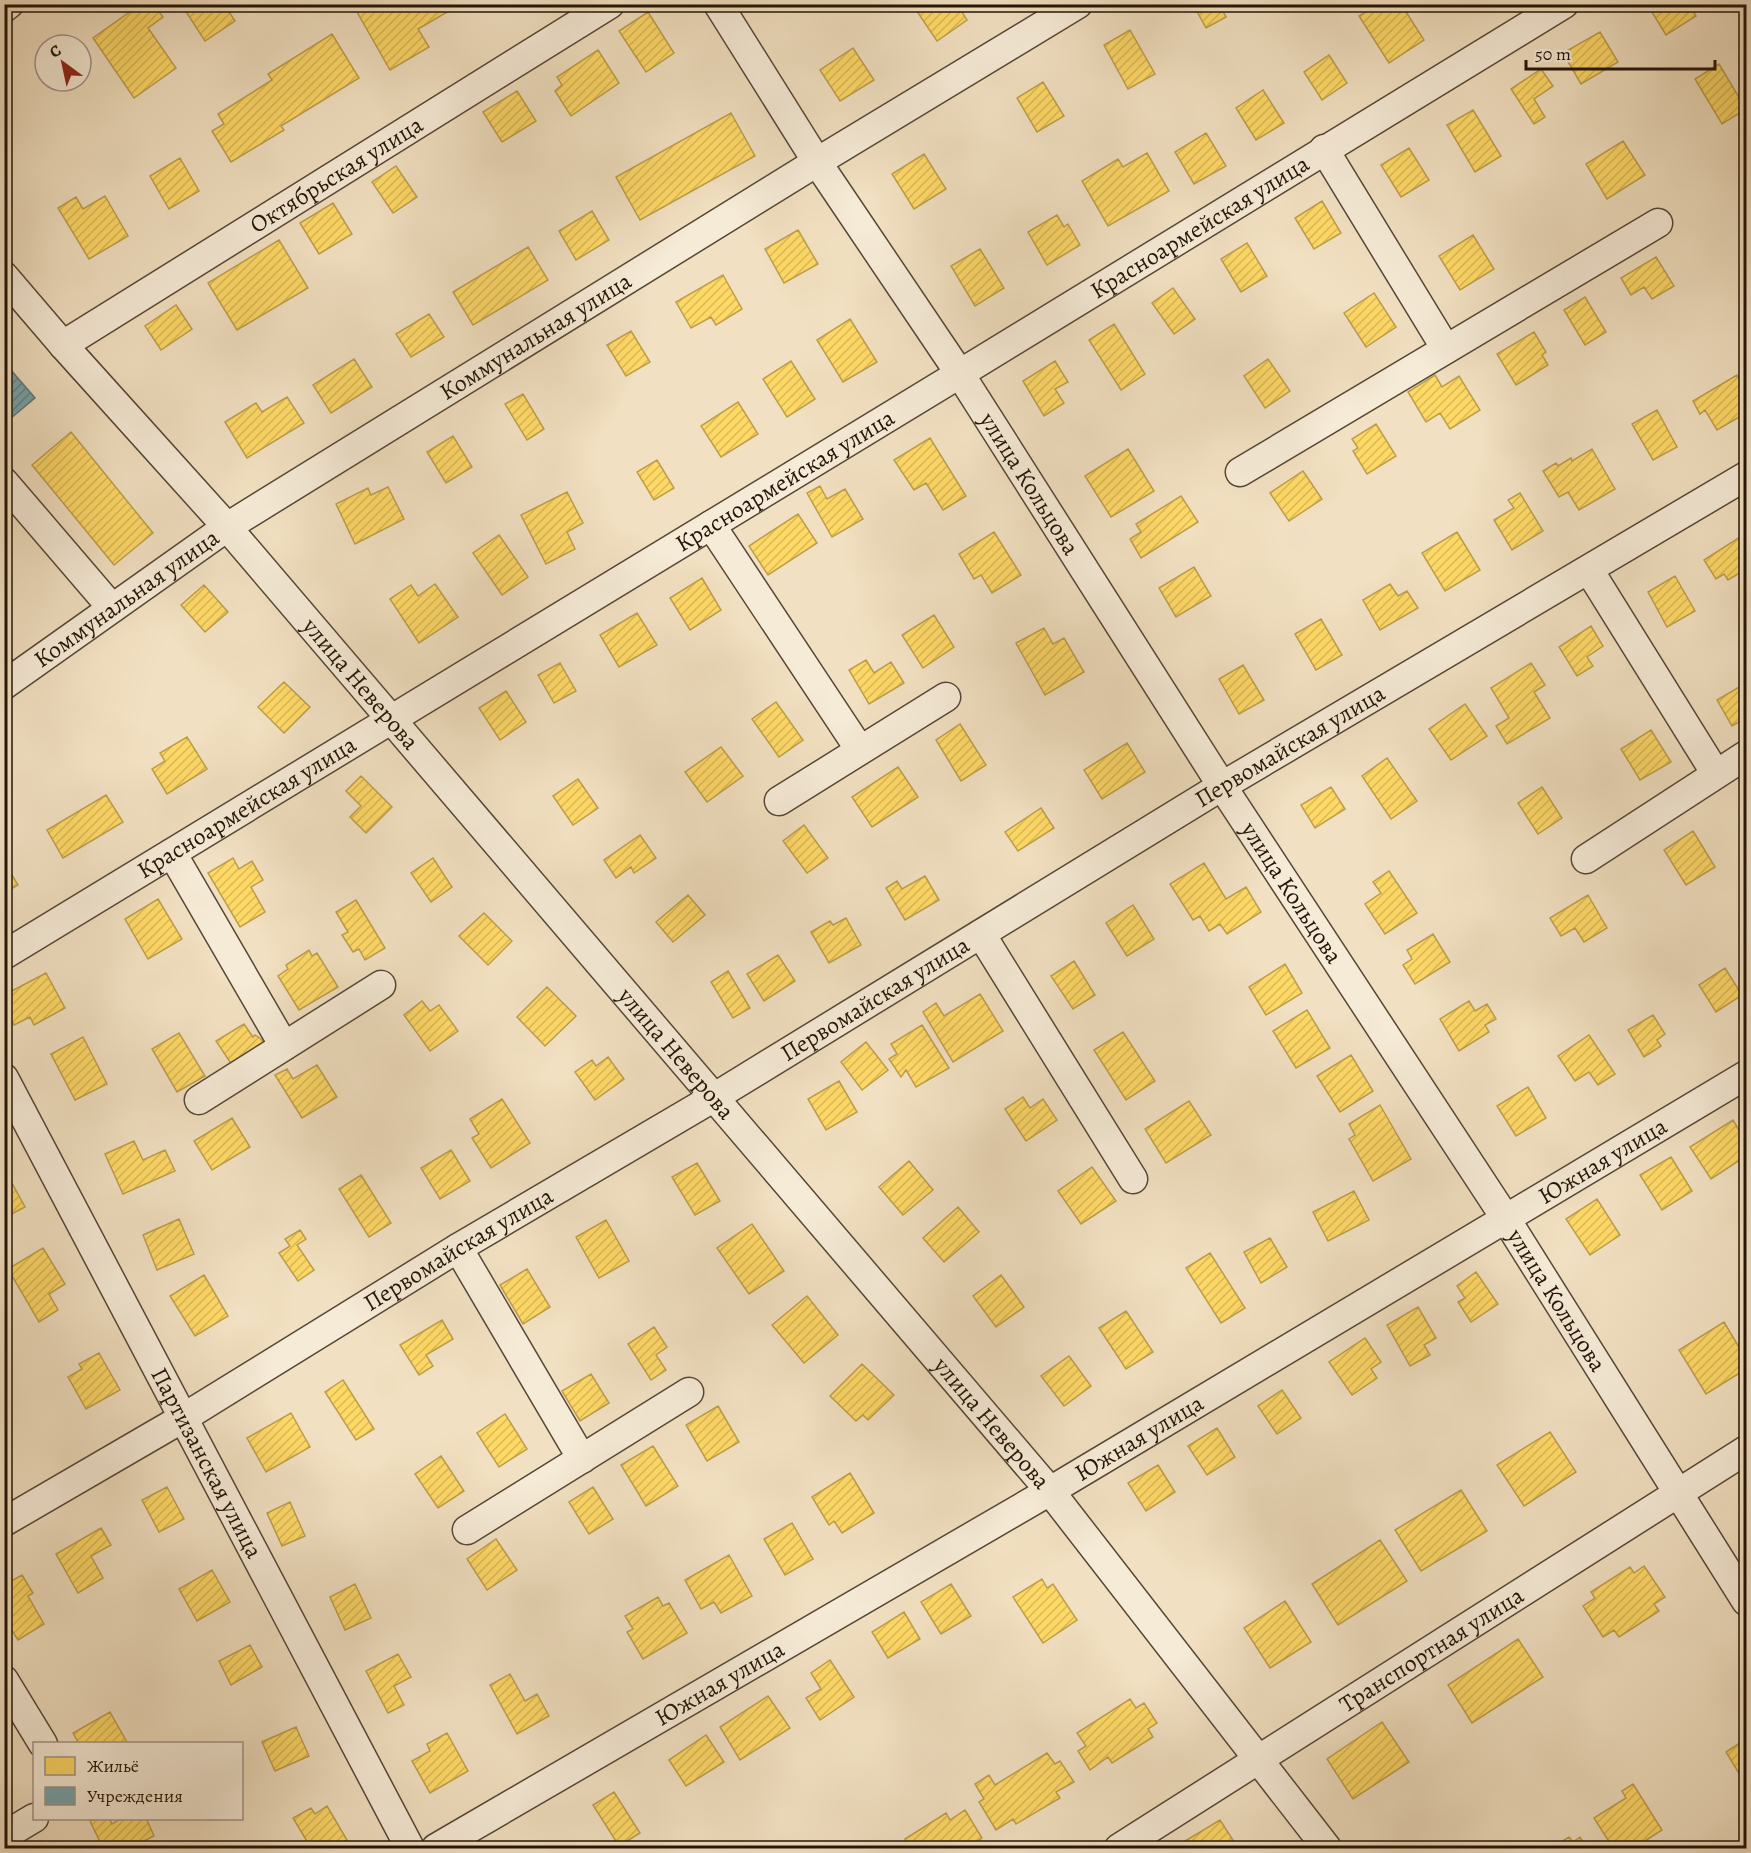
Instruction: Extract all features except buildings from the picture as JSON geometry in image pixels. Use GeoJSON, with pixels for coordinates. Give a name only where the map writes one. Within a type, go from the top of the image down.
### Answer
{"type":"FeatureCollection","features":[{"type":"Feature","properties":{"kind":"street"},"geometry":{"type":"LineString","coordinates":[[4,9],[9,4]]}},
{"type":"Feature","properties":{"kind":"street","name":"Октябрьская улица"},"geometry":{"type":"LineString","coordinates":[[63,345],[610,4]]}},
{"type":"Feature","properties":{"kind":"street","name":"улица Кольцова"},"geometry":{"type":"LineString","coordinates":[[718,4],[817,162],[960,374],[1222,786],[1506,1219],[1746,1601]]}},
{"type":"Feature","properties":{"kind":"street","name":"Коммунальная улица"},"geometry":{"type":"LineString","coordinates":[[4,685],[227,527],[817,162],[1078,4]]}},
{"type":"Feature","properties":{"kind":"street","name":"Красноармейская улица"},"geometry":{"type":"LineString","coordinates":[[4,955],[1564,4]]}},
{"type":"Feature","properties":{"kind":"street"},"geometry":{"type":"LineString","coordinates":[[1324,149],[1446,349]]}},
{"type":"Feature","properties":{"kind":"street"},"geometry":{"type":"LineString","coordinates":[[1240,472],[1658,223]]}},
{"type":"Feature","properties":{"kind":"street","name":"улица Неверова"},"geometry":{"type":"LineString","coordinates":[[4,276],[227,527],[1050,1491],[1326,1848]]}},
{"type":"Feature","properties":{"kind":"street","name":"Первомайская улица"},"geometry":{"type":"LineString","coordinates":[[4,1522],[183,1418],[458,1248],[713,1098],[1222,786],[1746,477]]}},
{"type":"Feature","properties":{"kind":"street"},"geometry":{"type":"LineString","coordinates":[[4,482],[112,608]]}},
{"type":"Feature","properties":{"kind":"street"},"geometry":{"type":"LineString","coordinates":[[711,525],[860,750]]}},
{"type":"Feature","properties":{"kind":"street"},"geometry":{"type":"LineString","coordinates":[[1589,570],[1716,774]]}},
{"type":"Feature","properties":{"kind":"street"},"geometry":{"type":"LineString","coordinates":[[779,801],[946,697]]}},
{"type":"Feature","properties":{"kind":"street"},"geometry":{"type":"LineString","coordinates":[[1586,858],[1746,755]]}},
{"type":"Feature","properties":{"kind":"street"},"geometry":{"type":"LineString","coordinates":[[172,853],[284,1046]]}},
{"type":"Feature","properties":{"kind":"street"},"geometry":{"type":"LineString","coordinates":[[981,934],[1133,1179]]}},
{"type":"Feature","properties":{"kind":"street"},"geometry":{"type":"LineString","coordinates":[[199,1100],[381,985]]}},
{"type":"Feature","properties":{"kind":"street","name":"Южная улица"},"geometry":{"type":"LineString","coordinates":[[436,1848],[1050,1491],[1746,1075]]}},
{"type":"Feature","properties":{"kind":"street","name":"Партизанская улица"},"geometry":{"type":"LineString","coordinates":[[4,1077],[410,1848]]}},
{"type":"Feature","properties":{"kind":"street"},"geometry":{"type":"LineString","coordinates":[[458,1248],[582,1459]]}},
{"type":"Feature","properties":{"kind":"street"},"geometry":{"type":"LineString","coordinates":[[467,1530],[689,1392]]}},
{"type":"Feature","properties":{"kind":"street","name":"Транспортная улица"},"geometry":{"type":"LineString","coordinates":[[1119,1848],[1746,1450]]}},
{"type":"Feature","properties":{"kind":"street"},"geometry":{"type":"LineString","coordinates":[[4,1680],[42,1742]]}},
{"type":"Feature","properties":{"kind":"street"},"geometry":{"type":"LineString","coordinates":[[4,1836],[33,1819]]}}]}
